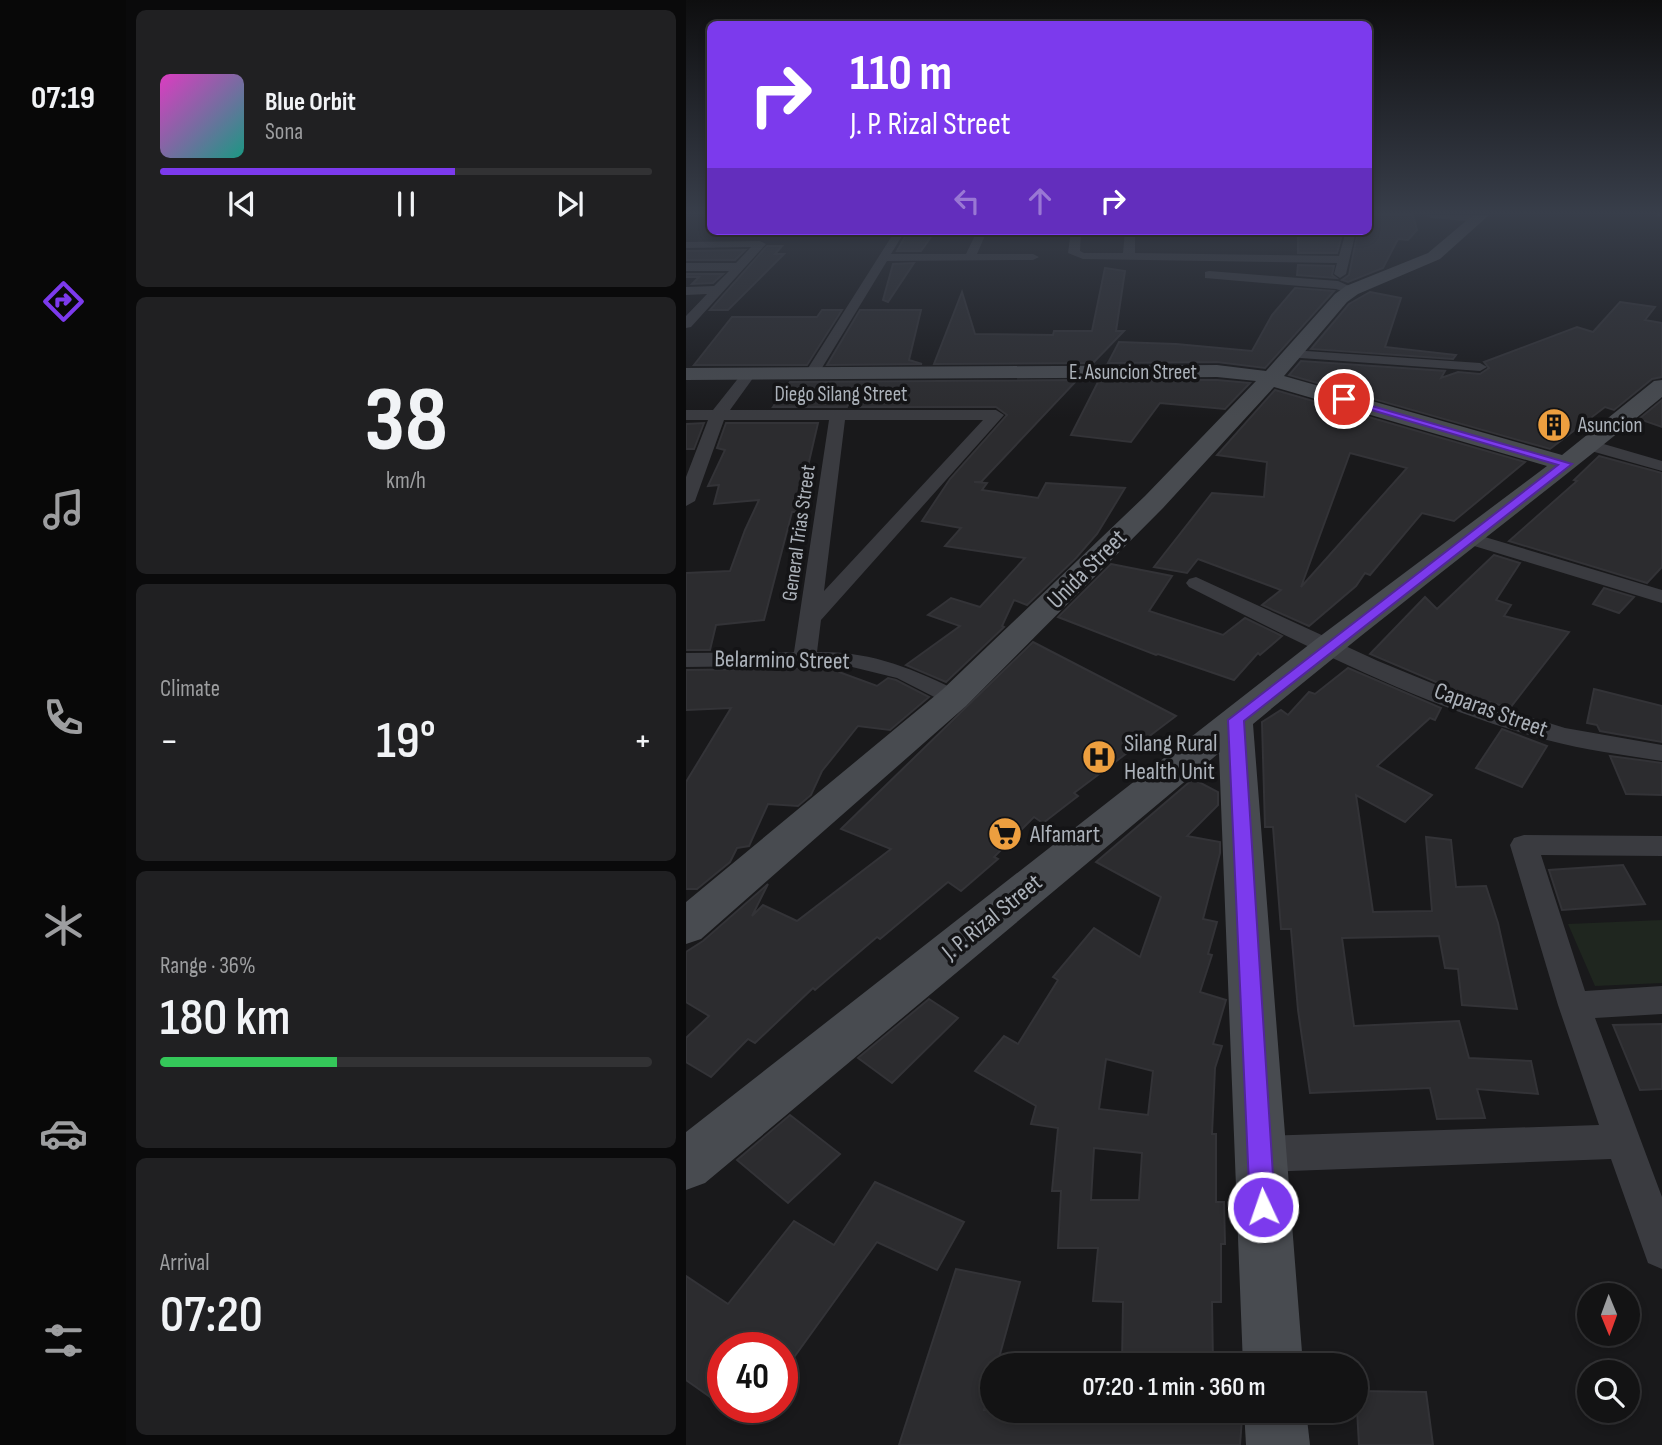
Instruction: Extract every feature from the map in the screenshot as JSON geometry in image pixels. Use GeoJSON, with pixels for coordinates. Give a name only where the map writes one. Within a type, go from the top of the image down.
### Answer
{"type":"FeatureCollection","features":[{"type":"Feature","properties":{"kind":"main road","name":"Unida Street"},"geometry":{"type":"LineString","coordinates":[[686,927],[954,698],[1154,502],[1281,366],[1341,298],[1345,288],[1360,282]]}},
{"type":"Feature","properties":{"kind":"main road","name":"E. Asuncion Street"},"geometry":{"type":"LineString","coordinates":[[686,374],[1217,371],[1281,366],[1566,464]]}},
{"type":"Feature","properties":{"kind":"main road","name":"J. P. Rizal Street"},"geometry":{"type":"LineString","coordinates":[[686,1165],[1326,647],[1566,464],[1662,386]]}},
{"type":"Feature","properties":{"kind":"main road"},"geometry":{"type":"LineString","coordinates":[[1236,720],[1272,1353]]}},
{"type":"Feature","properties":{"kind":"main road"},"geometry":{"type":"LineString","coordinates":[[1276,1423],[1278,1445]]}},
{"type":"Feature","properties":{"kind":"street"},"geometry":{"type":"LineString","coordinates":[[688,320],[724,282]]}},
{"type":"Feature","properties":{"kind":"street"},"geometry":{"type":"LineString","coordinates":[[812,373],[867,282]]}},
{"type":"Feature","properties":{"kind":"street"},"geometry":{"type":"LineString","coordinates":[[1212,282],[1215,290]]}},
{"type":"Feature","properties":{"kind":"street"},"geometry":{"type":"LineString","coordinates":[[1287,282],[1345,288],[1344,282]]}},
{"type":"Feature","properties":{"kind":"street"},"geometry":{"type":"LineString","coordinates":[[686,291],[717,290]]}},
{"type":"Feature","properties":{"kind":"street"},"geometry":{"type":"LineString","coordinates":[[1281,366],[1480,367]]}},
{"type":"Feature","properties":{"kind":"street"},"geometry":{"type":"LineString","coordinates":[[686,501],[718,415],[749,374]]}},
{"type":"Feature","properties":{"kind":"street","name":"Diego Silang Street"},"geometry":{"type":"LineString","coordinates":[[686,415],[996,415],[810,620]]}},
{"type":"Feature","properties":{"kind":"street","name":"General Trias Street"},"geometry":{"type":"LineString","coordinates":[[804,657],[838,415]]}},
{"type":"Feature","properties":{"kind":"street"},"geometry":{"type":"LineString","coordinates":[[1590,445],[1662,466]]}},
{"type":"Feature","properties":{"kind":"street"},"geometry":{"type":"LineString","coordinates":[[1468,538],[1662,597]]}},
{"type":"Feature","properties":{"kind":"street","name":"Caparas Street"},"geometry":{"type":"LineString","coordinates":[[1196,583],[1326,647],[1494,715],[1552,733],[1662,753]]}},
{"type":"Feature","properties":{"kind":"street","name":"Belarmino Street"},"geometry":{"type":"LineString","coordinates":[[686,660],[844,658],[905,673],[954,698]]}},
{"type":"Feature","properties":{"kind":"street"},"geometry":{"type":"LineString","coordinates":[[1660,1240],[1621,1141],[1574,1005],[1524,845],[1662,846]]}},
{"type":"Feature","properties":{"kind":"street"},"geometry":{"type":"LineString","coordinates":[[1574,1005],[1662,1000]]}},
{"type":"Feature","properties":{"kind":"street"},"geometry":{"type":"LineString","coordinates":[[1260,1154],[1621,1141]]}},
{"type":"Feature","properties":{"kind":"shaded area"},"geometry":{"type":"Polygon","coordinates":[[[1662,920],[1662,983],[1595,986],[1568,924],[1662,920]]]}},
{"type":"Feature","properties":{"kind":"building"},"geometry":{"type":"Polygon","coordinates":[[[735,282],[756,282],[728,310],[710,310],[735,282]]]}},
{"type":"Feature","properties":{"kind":"building"},"geometry":{"type":"Polygon","coordinates":[[[888,282],[901,282],[888,302],[883,300],[888,282]]]}},
{"type":"Feature","properties":{"kind":"building"},"geometry":{"type":"Polygon","coordinates":[[[1102,282],[1123,282],[1116,331],[1124,331],[1093,363],[934,364],[962,292],[975,334],[1053,335],[1054,331],[1092,331],[1102,282]]]}},
{"type":"Feature","properties":{"kind":"building"},"geometry":{"type":"Polygon","coordinates":[[[1295,288],[1334,291],[1265,368],[1217,362],[1108,363],[1119,342],[1252,351],[1272,315],[1295,288]]]}},
{"type":"Feature","properties":{"kind":"building"},"geometry":{"type":"Polygon","coordinates":[[[1370,292],[1401,298],[1385,347],[1456,355],[1453,359],[1311,349],[1349,304],[1370,292]]]}},
{"type":"Feature","properties":{"kind":"building"},"geometry":{"type":"Polygon","coordinates":[[[1620,302],[1655,307],[1645,320],[1662,323],[1662,377],[1652,379],[1614,410],[1605,407],[1550,449],[1289,375],[1301,361],[1445,371],[1441,378],[1458,372],[1480,374],[1489,368],[1484,362],[1577,327],[1593,332],[1620,302]]]}},
{"type":"Feature","properties":{"kind":"building"},"geometry":{"type":"Polygon","coordinates":[[[822,310],[842,310],[807,365],[694,365],[732,317],[817,317],[822,310]]]}},
{"type":"Feature","properties":{"kind":"building"},"geometry":{"type":"Polygon","coordinates":[[[860,310],[921,310],[909,360],[922,364],[827,365],[860,310]]]}},
{"type":"Feature","properties":{"kind":"building"},"geometry":{"type":"Polygon","coordinates":[[[1077,380],[981,482],[974,482],[987,483],[982,490],[1038,498],[1046,483],[1125,488],[1097,534],[1076,558],[1027,605],[1014,600],[1002,626],[1004,627],[946,682],[906,665],[960,626],[928,615],[951,598],[980,607],[1025,558],[945,546],[961,528],[922,521],[950,479],[1007,415],[996,407],[853,407],[851,398],[847,407],[773,407],[790,382],[1077,380]]]}},
{"type":"Feature","properties":{"kind":"building"},"geometry":{"type":"Polygon","coordinates":[[[1099,380],[1217,380],[1250,383],[1225,409],[1160,403],[1131,442],[1071,435],[1099,380]]]}},
{"type":"Feature","properties":{"kind":"building"},"geometry":{"type":"Polygon","coordinates":[[[1275,390],[1525,462],[1454,521],[1422,513],[1370,575],[1365,573],[1356,586],[1309,626],[1262,605],[1281,590],[1198,559],[1187,573],[1154,567],[1212,493],[1264,497],[1267,462],[1217,455],[1275,390]],[[1350,453],[1301,587],[1407,468],[1350,453]]]}},
{"type":"Feature","properties":{"kind":"building"},"geometry":{"type":"Polygon","coordinates":[[[1662,400],[1662,427],[1639,419],[1662,400]]]}},
{"type":"Feature","properties":{"kind":"building"},"geometry":{"type":"Polygon","coordinates":[[[704,423],[694,449],[686,449],[686,424],[704,423]]]}},
{"type":"Feature","properties":{"kind":"building"},"geometry":{"type":"Polygon","coordinates":[[[726,423],[818,423],[805,479],[810,478],[808,497],[801,512],[792,512],[764,620],[716,625],[710,650],[686,650],[686,573],[730,571],[759,500],[714,504],[719,485],[708,486],[725,450],[717,448],[726,423]]]}},
{"type":"Feature","properties":{"kind":"building"},"geometry":{"type":"Polygon","coordinates":[[[1599,456],[1662,473],[1662,567],[1647,583],[1509,541],[1577,481],[1574,480],[1599,456]]]}},
{"type":"Feature","properties":{"kind":"building"},"geometry":{"type":"Polygon","coordinates":[[[1494,555],[1520,563],[1496,600],[1511,605],[1504,616],[1569,632],[1510,708],[1469,696],[1370,654],[1425,597],[1437,609],[1494,555]]]}},
{"type":"Feature","properties":{"kind":"building"},"geometry":{"type":"Polygon","coordinates":[[[1111,564],[1172,576],[1149,611],[1223,635],[1245,618],[1282,636],[1260,655],[1258,653],[1234,680],[1156,655],[1058,617],[1111,564]]]}},
{"type":"Feature","properties":{"kind":"building"},"geometry":{"type":"Polygon","coordinates":[[[1604,588],[1634,597],[1619,613],[1593,604],[1604,588]]]}},
{"type":"Feature","properties":{"kind":"building"},"geometry":{"type":"Polygon","coordinates":[[[1033,642],[1176,716],[1074,793],[1078,796],[1043,823],[1034,817],[994,857],[998,859],[961,891],[948,882],[880,939],[877,937],[815,990],[813,988],[755,1043],[748,1039],[711,1077],[686,1062],[686,1038],[709,1016],[686,1002],[686,952],[703,941],[768,884],[752,916],[763,905],[797,921],[891,849],[841,829],[1033,642]]]}},
{"type":"Feature","properties":{"kind":"building"},"geometry":{"type":"Polygon","coordinates":[[[828,668],[877,686],[888,678],[896,680],[929,697],[890,730],[858,726],[822,771],[811,795],[798,806],[768,804],[749,846],[737,848],[730,862],[697,889],[686,889],[686,782],[731,708],[686,710],[686,670],[828,668]]]}},
{"type":"Feature","properties":{"kind":"building"},"geometry":{"type":"Polygon","coordinates":[[[1348,668],[1441,708],[1435,720],[1430,718],[1377,766],[1432,795],[1405,822],[1356,795],[1373,912],[1432,911],[1426,837],[1451,840],[1456,887],[1486,886],[1498,923],[1517,1009],[1462,1005],[1458,969],[1445,968],[1439,936],[1342,938],[1354,1026],[1459,1021],[1469,1058],[1531,1061],[1538,1094],[1477,1089],[1485,1118],[1437,1119],[1430,1088],[1310,1093],[1298,1010],[1291,929],[1281,929],[1273,827],[1265,827],[1262,722],[1281,710],[1288,715],[1309,692],[1315,694],[1348,668]]]}},
{"type":"Feature","properties":{"kind":"building"},"geometry":{"type":"Polygon","coordinates":[[[1594,689],[1662,706],[1662,742],[1600,731],[1597,725],[1587,723],[1594,689]]]}},
{"type":"Feature","properties":{"kind":"building"},"geometry":{"type":"Polygon","coordinates":[[[1502,729],[1547,746],[1522,787],[1476,768],[1502,729]]]}},
{"type":"Feature","properties":{"kind":"building"},"geometry":{"type":"Polygon","coordinates":[[[1610,756],[1662,763],[1662,795],[1626,794],[1610,756]]]}},
{"type":"Feature","properties":{"kind":"building"},"geometry":{"type":"Polygon","coordinates":[[[1193,779],[1218,792],[1218,805],[1187,836],[1220,842],[1220,853],[1203,919],[1217,922],[1208,954],[1212,955],[1200,992],[1226,1000],[1213,1044],[1222,1046],[1215,1068],[1212,1134],[1216,1134],[1216,1202],[1224,1202],[1225,1244],[1221,1244],[1221,1302],[1212,1302],[1213,1353],[1122,1353],[1123,1302],[1093,1301],[1098,1248],[1058,1248],[1061,1191],[1052,1191],[1058,1128],[1031,1124],[1036,1106],[975,1071],[1004,1036],[1018,1044],[1058,980],[1053,977],[1094,928],[1140,957],[1161,897],[1096,862],[1193,779]],[[1106,1059],[1099,1109],[1148,1115],[1153,1071],[1106,1059]],[[1094,1148],[1091,1200],[1139,1200],[1142,1153],[1094,1148]]]}},
{"type":"Feature","properties":{"kind":"building"},"geometry":{"type":"Polygon","coordinates":[[[1623,865],[1645,904],[1562,910],[1549,870],[1623,865]]]}},
{"type":"Feature","properties":{"kind":"building"},"geometry":{"type":"Polygon","coordinates":[[[929,999],[958,1018],[892,1083],[858,1058],[929,999]]]}},
{"type":"Feature","properties":{"kind":"building"},"geometry":{"type":"Polygon","coordinates":[[[1662,1024],[1662,1089],[1640,1090],[1613,1025],[1662,1024]]]}},
{"type":"Feature","properties":{"kind":"building"},"geometry":{"type":"Polygon","coordinates":[[[790,1115],[840,1154],[788,1203],[737,1160],[790,1115]]]}},
{"type":"Feature","properties":{"kind":"building"},"geometry":{"type":"Polygon","coordinates":[[[875,1182],[964,1222],[937,1270],[877,1242],[798,1352],[798,1332],[707,1332],[707,1395],[686,1380],[686,1276],[728,1304],[794,1221],[834,1245],[875,1182]]]}},
{"type":"Feature","properties":{"kind":"building"},"geometry":{"type":"Polygon","coordinates":[[[956,1269],[1020,1282],[1000,1353],[980,1353],[980,1423],[1242,1423],[1240,1445],[899,1445],[956,1269]]]}},
{"type":"Feature","properties":{"kind":"building"},"geometry":{"type":"Polygon","coordinates":[[[1368,1391],[1426,1392],[1433,1445],[1359,1445],[1358,1423],[1368,1423],[1368,1391]]]}},
{"type":"Feature","properties":{"kind":"place","name":"Asuncion"},"geometry":{"type":"Point","coordinates":[1554,425]}},
{"type":"Feature","properties":{"kind":"place","name":"Silang Rural Health Unit"},"geometry":{"type":"Point","coordinates":[1099,757]}},
{"type":"Feature","properties":{"kind":"place","name":"Alfamart"},"geometry":{"type":"Point","coordinates":[1005,834]}},
{"type":"Feature","properties":{"kind":"route"},"geometry":{"type":"LineString","coordinates":[[1263,1207],[1236,720],[1326,647],[1566,464],[1344,399]]}}]}
